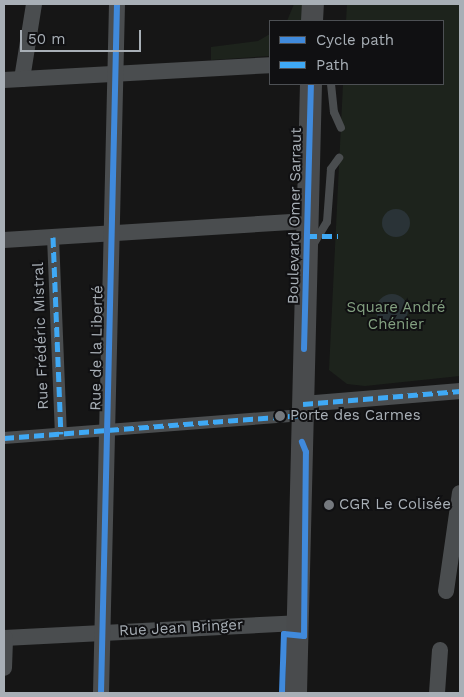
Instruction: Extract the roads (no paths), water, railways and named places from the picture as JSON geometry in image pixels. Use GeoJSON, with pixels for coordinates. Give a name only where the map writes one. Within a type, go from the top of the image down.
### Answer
{"type":"FeatureCollection","features":[{"type":"Feature","properties":{"kind":"main road"},"geometry":{"type":"LineString","coordinates":[[312,4],[312,20]]}},
{"type":"Feature","properties":{"kind":"main road","name":"Boulevard Omer Sarraut"},"geometry":{"type":"LineString","coordinates":[[296,693],[311,85]]}},
{"type":"Feature","properties":{"kind":"street"},"geometry":{"type":"LineString","coordinates":[[22,79],[34,4]]}},
{"type":"Feature","properties":{"kind":"street","name":"Rue de la Liberté"},"geometry":{"type":"LineString","coordinates":[[101,693],[118,4]]}},
{"type":"Feature","properties":{"kind":"street"},"geometry":{"type":"LineString","coordinates":[[4,80],[269,65]]}},
{"type":"Feature","properties":{"kind":"street"},"geometry":{"type":"LineString","coordinates":[[4,240],[307,221]]}},
{"type":"Feature","properties":{"kind":"street","name":"Rue Frédéric Mistral"},"geometry":{"type":"LineString","coordinates":[[53,237],[61,434]]}},
{"type":"Feature","properties":{"kind":"street"},"geometry":{"type":"LineString","coordinates":[[4,438],[108,430],[460,391]]}},
{"type":"Feature","properties":{"kind":"street"},"geometry":{"type":"LineString","coordinates":[[446,591],[460,492]]}},
{"type":"Feature","properties":{"kind":"street","name":"Rue Jean Bringer"},"geometry":{"type":"LineString","coordinates":[[5,638],[298,623]]}},
{"type":"Feature","properties":{"kind":"street"},"geometry":{"type":"LineString","coordinates":[[4,668],[5,638]]}},
{"type":"Feature","properties":{"kind":"street"},"geometry":{"type":"LineString","coordinates":[[437,693],[440,650]]}},
{"type":"Feature","properties":{"kind":"lane"},"geometry":{"type":"LineString","coordinates":[[331,85],[334,112],[341,128]]}},
{"type":"Feature","properties":{"kind":"lane"},"geometry":{"type":"LineString","coordinates":[[307,253],[327,222],[331,169],[339,158]]}},
{"type":"Feature","properties":{"kind":"place","name":"Porte des Carmes"},"geometry":{"type":"Point","coordinates":[280,416]}},
{"type":"Feature","properties":{"kind":"place","name":"CGR Le Colisée"},"geometry":{"type":"Point","coordinates":[329,505]}},
{"type":"Feature","properties":{"kind":"park label","name":"Square André Chénier"},"geometry":{"type":"Point","coordinates":[396,316]}}]}
